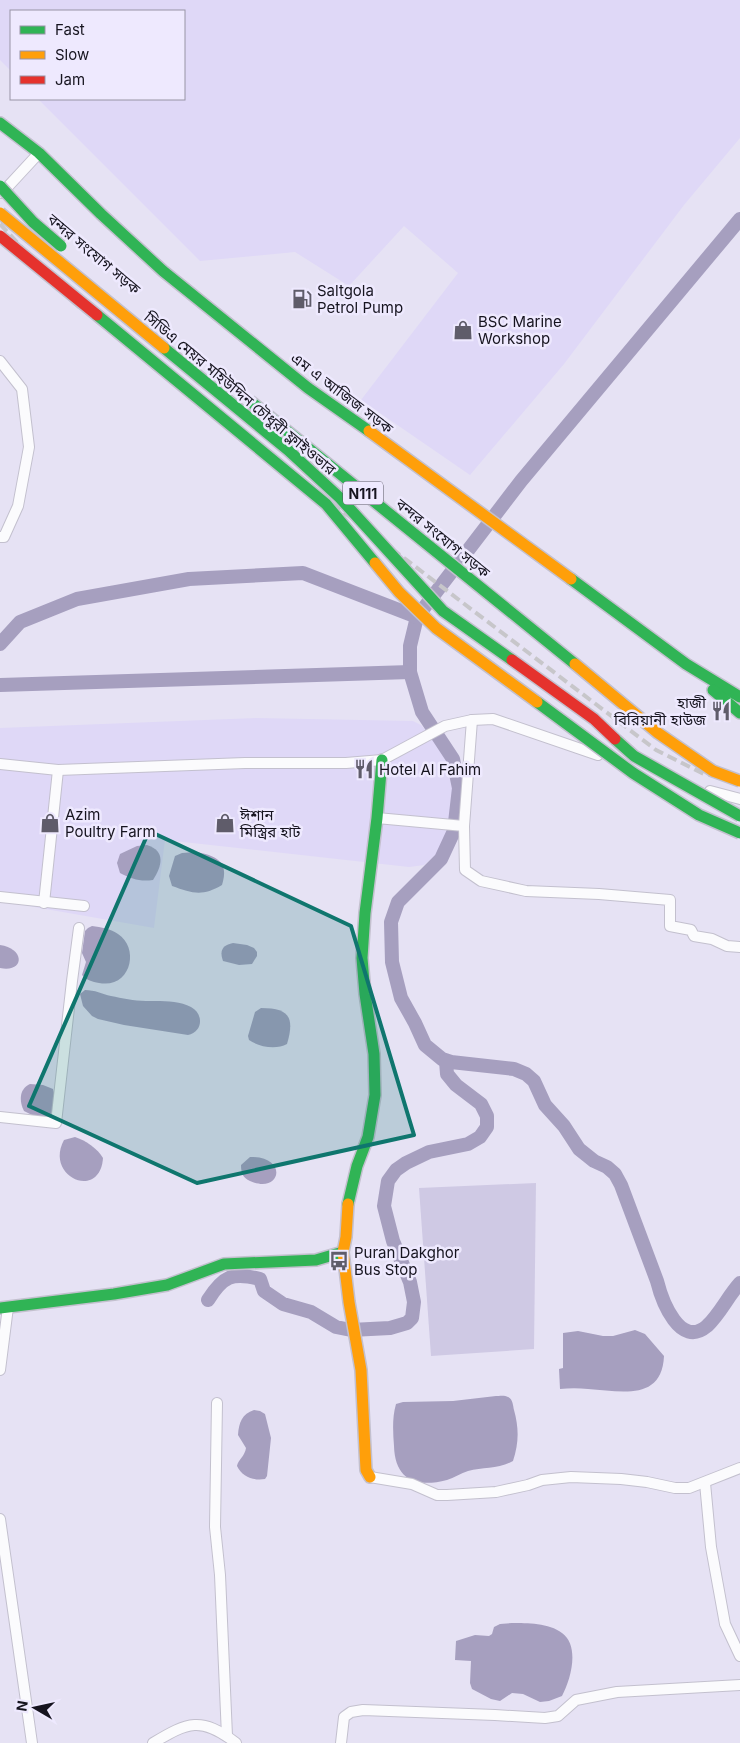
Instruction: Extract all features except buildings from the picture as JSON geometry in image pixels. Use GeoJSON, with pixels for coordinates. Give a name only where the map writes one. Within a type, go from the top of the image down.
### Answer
{"type":"FeatureCollection","features":[{"type":"Feature","properties":{"kind":"main road","name":"এম এ আজিজ সড়ক"},"geometry":{"type":"LineString","coordinates":[[0,123],[39,152],[101,214],[163,271],[308,388],[451,490],[686,664],[740,697]]}},
{"type":"Feature","properties":{"kind":"main road","name":"বন্দর সংযোগ সড়ক"},"geometry":{"type":"LineString","coordinates":[[0,186],[33,222],[70,253]]}},
{"type":"Feature","properties":{"kind":"main road","name":"সিডিএ মেয়র মহিউদ্দিন চৌধুরী ফ্লাইওভার"},"geometry":{"type":"LineString","coordinates":[[0,213],[288,450],[340,498],[443,611],[594,720],[634,756],[740,816]]}},
{"type":"Feature","properties":{"kind":"main road"},"geometry":{"type":"LineString","coordinates":[[0,236],[326,504],[399,592],[436,628],[634,773],[699,815],[740,833]]}},
{"type":"Feature","properties":{"kind":"main road","name":"বন্দর সংযোগ সড়ক"},"geometry":{"type":"LineString","coordinates":[[243,396],[477,586],[557,648],[658,733],[714,771],[740,782]]}},
{"type":"Feature","properties":{"kind":"main road","name":"এম এ আজিজ সড়ক"},"geometry":{"type":"LineString","coordinates":[[686,664],[740,713]]}},
{"type":"Feature","properties":{"kind":"main road"},"geometry":{"type":"LineString","coordinates":[[370,1477],[366,1470],[361,1370],[343,1252],[351,1188],[368,1137],[375,1095],[374,1054],[362,958],[365,913],[382,760]]}},
{"type":"Feature","properties":{"kind":"main road"},"geometry":{"type":"LineString","coordinates":[[4,1307],[114,1294],[167,1285],[224,1264],[316,1260],[343,1252]]}},
{"type":"Feature","properties":{"kind":"street"},"geometry":{"type":"LineString","coordinates":[[0,195],[39,152]]}},
{"type":"Feature","properties":{"kind":"street"},"geometry":{"type":"LineString","coordinates":[[0,361],[22,389],[30,447],[18,506],[4,537],[0,538]]}},
{"type":"Feature","properties":{"kind":"street"},"geometry":{"type":"LineString","coordinates":[[0,764],[58,770],[245,763],[346,763],[382,760],[445,726],[472,720],[493,719],[544,735],[642,772],[740,799]]}},
{"type":"Feature","properties":{"kind":"street"},"geometry":{"type":"LineString","coordinates":[[472,720],[464,826],[465,870],[481,881],[526,891],[670,900],[670,926],[691,930],[694,936],[712,939],[727,946],[740,947]]}},
{"type":"Feature","properties":{"kind":"street"},"geometry":{"type":"LineString","coordinates":[[44,903],[58,770]]}},
{"type":"Feature","properties":{"kind":"street"},"geometry":{"type":"LineString","coordinates":[[377,818],[464,826]]}},
{"type":"Feature","properties":{"kind":"street"},"geometry":{"type":"LineString","coordinates":[[0,897],[84,906]]}},
{"type":"Feature","properties":{"kind":"street"},"geometry":{"type":"LineString","coordinates":[[0,1117],[56,1123],[80,928]]}},
{"type":"Feature","properties":{"kind":"street"},"geometry":{"type":"LineString","coordinates":[[0,1370],[4,1307]]}},
{"type":"Feature","properties":{"kind":"street"},"geometry":{"type":"LineString","coordinates":[[217,1403],[215,1527],[220,1575],[227,1736]]}},
{"type":"Feature","properties":{"kind":"street"},"geometry":{"type":"LineString","coordinates":[[370,1477],[412,1484],[437,1495],[496,1492],[542,1480],[571,1477],[621,1479],[675,1488],[689,1488],[740,1468]]}},
{"type":"Feature","properties":{"kind":"street"},"geometry":{"type":"LineString","coordinates":[[705,1483],[712,1554],[724,1624],[740,1656]]}},
{"type":"Feature","properties":{"kind":"street"},"geometry":{"type":"LineString","coordinates":[[0,1520],[32,1743]]}},
{"type":"Feature","properties":{"kind":"street"},"geometry":{"type":"LineString","coordinates":[[341,1743],[344,1717],[351,1712],[357,1711],[545,1718],[558,1716],[576,1700],[616,1692],[740,1686]]}},
{"type":"Feature","properties":{"kind":"street"},"geometry":{"type":"LineString","coordinates":[[153,1743],[177,1729],[195,1724],[213,1728],[236,1743]]}},
{"type":"Feature","properties":{"kind":"highlighted area"},"geometry":{"type":"Polygon","coordinates":[[[149,831],[351,926],[414,1135],[197,1183],[29,1106],[149,831]]]}},
{"type":"Feature","properties":{"kind":"shaded area"},"geometry":{"type":"Polygon","coordinates":[[[0,0],[740,0],[740,138],[684,205],[564,364],[470,475],[361,400],[458,273],[404,226],[349,286],[295,252],[200,261],[39,100],[185,100],[185,10],[10,10],[10,70],[0,60],[0,0]]]}},
{"type":"Feature","properties":{"kind":"shaded area","name":"ঈশান মিস্ত্রির হাট"},"geometry":{"type":"Polygon","coordinates":[[[256,718],[413,721],[421,725],[434,740],[447,762],[452,787],[452,813],[447,833],[438,853],[424,865],[409,867],[165,840],[154,928],[0,901],[0,728],[256,718]]]}},
{"type":"Feature","properties":{"kind":"shaded area"},"geometry":{"type":"Polygon","coordinates":[[[147,845],[160,855],[159,869],[153,880],[136,880],[120,873],[117,863],[120,854],[137,846],[147,845]]]}},
{"type":"Feature","properties":{"kind":"shaded area"},"geometry":{"type":"Polygon","coordinates":[[[195,852],[209,855],[219,861],[224,870],[222,885],[209,891],[197,893],[172,886],[169,876],[175,856],[182,853],[195,852]]]}},
{"type":"Feature","properties":{"kind":"shaded area"},"geometry":{"type":"Polygon","coordinates":[[[92,926],[115,932],[125,940],[129,948],[129,966],[119,980],[110,983],[99,983],[90,981],[82,975],[86,962],[82,953],[85,931],[92,926]]]}},
{"type":"Feature","properties":{"kind":"shaded area"},"geometry":{"type":"Polygon","coordinates":[[[233,943],[254,948],[257,956],[252,964],[239,965],[223,961],[221,954],[223,949],[233,943]]]}},
{"type":"Feature","properties":{"kind":"shaded area"},"geometry":{"type":"Polygon","coordinates":[[[0,945],[8,947],[18,955],[19,960],[14,967],[8,969],[0,968],[0,945]]]}},
{"type":"Feature","properties":{"kind":"shaded area"},"geometry":{"type":"Polygon","coordinates":[[[85,990],[133,1000],[180,1003],[195,1010],[200,1018],[199,1027],[188,1035],[98,1019],[92,1016],[83,1006],[80,994],[85,990]]]}},
{"type":"Feature","properties":{"kind":"shaded area"},"geometry":{"type":"Polygon","coordinates":[[[261,1008],[278,1010],[284,1012],[287,1016],[290,1021],[290,1027],[287,1044],[278,1047],[268,1047],[249,1040],[248,1036],[255,1012],[261,1008]]]}},
{"type":"Feature","properties":{"kind":"shaded area"},"geometry":{"type":"Polygon","coordinates":[[[30,1084],[43,1085],[53,1089],[54,1104],[48,1117],[32,1115],[24,1111],[21,1096],[26,1086],[30,1084]]]}},
{"type":"Feature","properties":{"kind":"shaded area"},"geometry":{"type":"Polygon","coordinates":[[[75,1137],[91,1145],[103,1158],[100,1171],[93,1179],[84,1181],[75,1179],[67,1173],[61,1164],[60,1153],[64,1140],[75,1137]]]}},
{"type":"Feature","properties":{"kind":"shaded area"},"geometry":{"type":"Polygon","coordinates":[[[250,1157],[262,1158],[271,1162],[275,1168],[276,1174],[274,1179],[269,1183],[260,1184],[244,1177],[241,1165],[250,1157]]]}},
{"type":"Feature","properties":{"kind":"shaded area"},"geometry":{"type":"Polygon","coordinates":[[[536,1183],[534,1349],[431,1356],[419,1188],[536,1183]]]}},
{"type":"Feature","properties":{"kind":"shaded area"},"geometry":{"type":"Polygon","coordinates":[[[635,1330],[645,1334],[664,1356],[661,1371],[656,1381],[648,1387],[626,1392],[578,1388],[560,1389],[559,1369],[563,1368],[563,1333],[578,1331],[613,1336],[635,1330]]]}},
{"type":"Feature","properties":{"kind":"shaded area"},"geometry":{"type":"Polygon","coordinates":[[[507,1396],[511,1399],[518,1436],[513,1461],[497,1467],[468,1471],[450,1479],[436,1482],[417,1482],[403,1474],[395,1458],[393,1420],[396,1404],[403,1402],[453,1401],[507,1396]]]}},
{"type":"Feature","properties":{"kind":"shaded area"},"geometry":{"type":"Polygon","coordinates":[[[254,1410],[265,1414],[271,1438],[267,1476],[265,1479],[249,1477],[242,1473],[237,1466],[246,1448],[238,1435],[240,1422],[244,1416],[254,1410]]]}},
{"type":"Feature","properties":{"kind":"shaded area"},"geometry":{"type":"Polygon","coordinates":[[[500,1624],[538,1624],[551,1627],[568,1639],[571,1646],[572,1663],[571,1672],[562,1696],[540,1702],[523,1694],[512,1693],[500,1701],[491,1699],[472,1689],[470,1683],[471,1661],[455,1660],[456,1641],[475,1635],[489,1636],[492,1634],[494,1627],[500,1624]]]}},
{"type":"Feature","properties":{"kind":"waterway"},"geometry":{"type":"LineString","coordinates":[[740,219],[521,481],[417,617],[410,646],[410,672],[422,712],[453,759],[459,788],[454,831],[441,859],[398,902],[391,922],[392,962],[401,998],[425,1045],[442,1059],[451,1062],[514,1069],[526,1074],[534,1081],[545,1105],[564,1126],[579,1149],[615,1174],[621,1185],[663,1300],[674,1320],[688,1331],[697,1331],[707,1326],[740,1283]]}},
{"type":"Feature","properties":{"kind":"waterway"},"geometry":{"type":"LineString","coordinates":[[0,644],[20,622],[77,599],[189,579],[303,573],[417,617]]}},
{"type":"Feature","properties":{"kind":"waterway"},"geometry":{"type":"LineString","coordinates":[[0,685],[410,672]]}},
{"type":"Feature","properties":{"kind":"waterway"},"geometry":{"type":"LineString","coordinates":[[208,1300],[224,1281],[235,1276],[242,1276],[260,1279],[264,1291],[283,1304],[311,1312],[336,1327],[351,1330],[390,1328],[407,1323],[412,1318],[414,1302],[410,1282],[393,1241],[384,1206],[388,1181],[396,1170],[406,1163],[429,1152],[468,1144],[480,1137],[487,1127],[487,1116],[481,1104],[456,1085],[447,1074],[446,1061]]}},
{"type":"Feature","properties":{"kind":"railway"},"geometry":{"type":"LineString","coordinates":[[0,224],[73,302],[173,382],[656,750],[704,774],[740,778]]}},
{"type":"Feature","properties":{"kind":"traffic: fast"},"geometry":{"type":"LineString","coordinates":[[0,123],[39,153],[163,271],[308,388],[369,431]]}},
{"type":"Feature","properties":{"kind":"traffic: fast"},"geometry":{"type":"LineString","coordinates":[[0,186],[33,222],[61,246]]}},
{"type":"Feature","properties":{"kind":"traffic: fast"},"geometry":{"type":"LineString","coordinates":[[97,315],[326,504],[375,563]]}},
{"type":"Feature","properties":{"kind":"traffic: fast"},"geometry":{"type":"LineString","coordinates":[[164,348],[288,450],[340,498],[443,611],[512,660]]}},
{"type":"Feature","properties":{"kind":"traffic: fast"},"geometry":{"type":"LineString","coordinates":[[250,401],[575,664]]}},
{"type":"Feature","properties":{"kind":"traffic: fast"},"geometry":{"type":"LineString","coordinates":[[571,579],[686,664],[740,697]]}},
{"type":"Feature","properties":{"kind":"traffic: fast"},"geometry":{"type":"LineString","coordinates":[[713,690],[740,713]]}},
{"type":"Feature","properties":{"kind":"traffic: fast"},"geometry":{"type":"LineString","coordinates":[[537,702],[633,773],[699,815],[740,833]]}},
{"type":"Feature","properties":{"kind":"traffic: fast"},"geometry":{"type":"LineString","coordinates":[[615,739],[634,756],[740,816]]}},
{"type":"Feature","properties":{"kind":"traffic: fast"},"geometry":{"type":"LineString","coordinates":[[348,1204],[357,1166],[368,1137],[375,1095],[374,1054],[362,958],[365,913],[382,760]]}},
{"type":"Feature","properties":{"kind":"traffic: fast"},"geometry":{"type":"LineString","coordinates":[[0,1308],[114,1294],[167,1285],[224,1264],[316,1260],[343,1252]]}},
{"type":"Feature","properties":{"kind":"traffic: slow"},"geometry":{"type":"LineString","coordinates":[[0,213],[164,348]]}},
{"type":"Feature","properties":{"kind":"traffic: slow"},"geometry":{"type":"LineString","coordinates":[[369,431],[571,579]]}},
{"type":"Feature","properties":{"kind":"traffic: slow"},"geometry":{"type":"LineString","coordinates":[[375,563],[399,592],[436,628],[537,702]]}},
{"type":"Feature","properties":{"kind":"traffic: slow"},"geometry":{"type":"LineString","coordinates":[[575,664],[658,733],[713,771],[740,781]]}},
{"type":"Feature","properties":{"kind":"traffic: slow"},"geometry":{"type":"LineString","coordinates":[[348,1204],[343,1252],[349,1302],[361,1370],[366,1470],[370,1477]]}},
{"type":"Feature","properties":{"kind":"traffic: jam"},"geometry":{"type":"LineString","coordinates":[[0,236],[97,315]]}},
{"type":"Feature","properties":{"kind":"traffic: jam"},"geometry":{"type":"LineString","coordinates":[[512,660],[594,719],[615,739]]}},
{"type":"Feature","properties":{"kind":"place","name":"Saltgola Petrol Pump"},"geometry":{"type":"Point","coordinates":[302,299]}},
{"type":"Feature","properties":{"kind":"place","name":"BSC Marine Workshop"},"geometry":{"type":"Point","coordinates":[463,330]}},
{"type":"Feature","properties":{"kind":"place","name":"হাজী বিরিয়ানী হাউজ"},"geometry":{"type":"Point","coordinates":[721,711]}},
{"type":"Feature","properties":{"kind":"place","name":"Hotel Al Fahim"},"geometry":{"type":"Point","coordinates":[364,769]}},
{"type":"Feature","properties":{"kind":"place","name":"Azim Poultry Farm"},"geometry":{"type":"Point","coordinates":[50,823]}},
{"type":"Feature","properties":{"kind":"place","name":"ঈশান মিস্ত্রির হাট"},"geometry":{"type":"Point","coordinates":[225,823]}},
{"type":"Feature","properties":{"kind":"place","name":"Puran Dakghor Bus Stop"},"geometry":{"type":"Point","coordinates":[339,1261]}}]}
